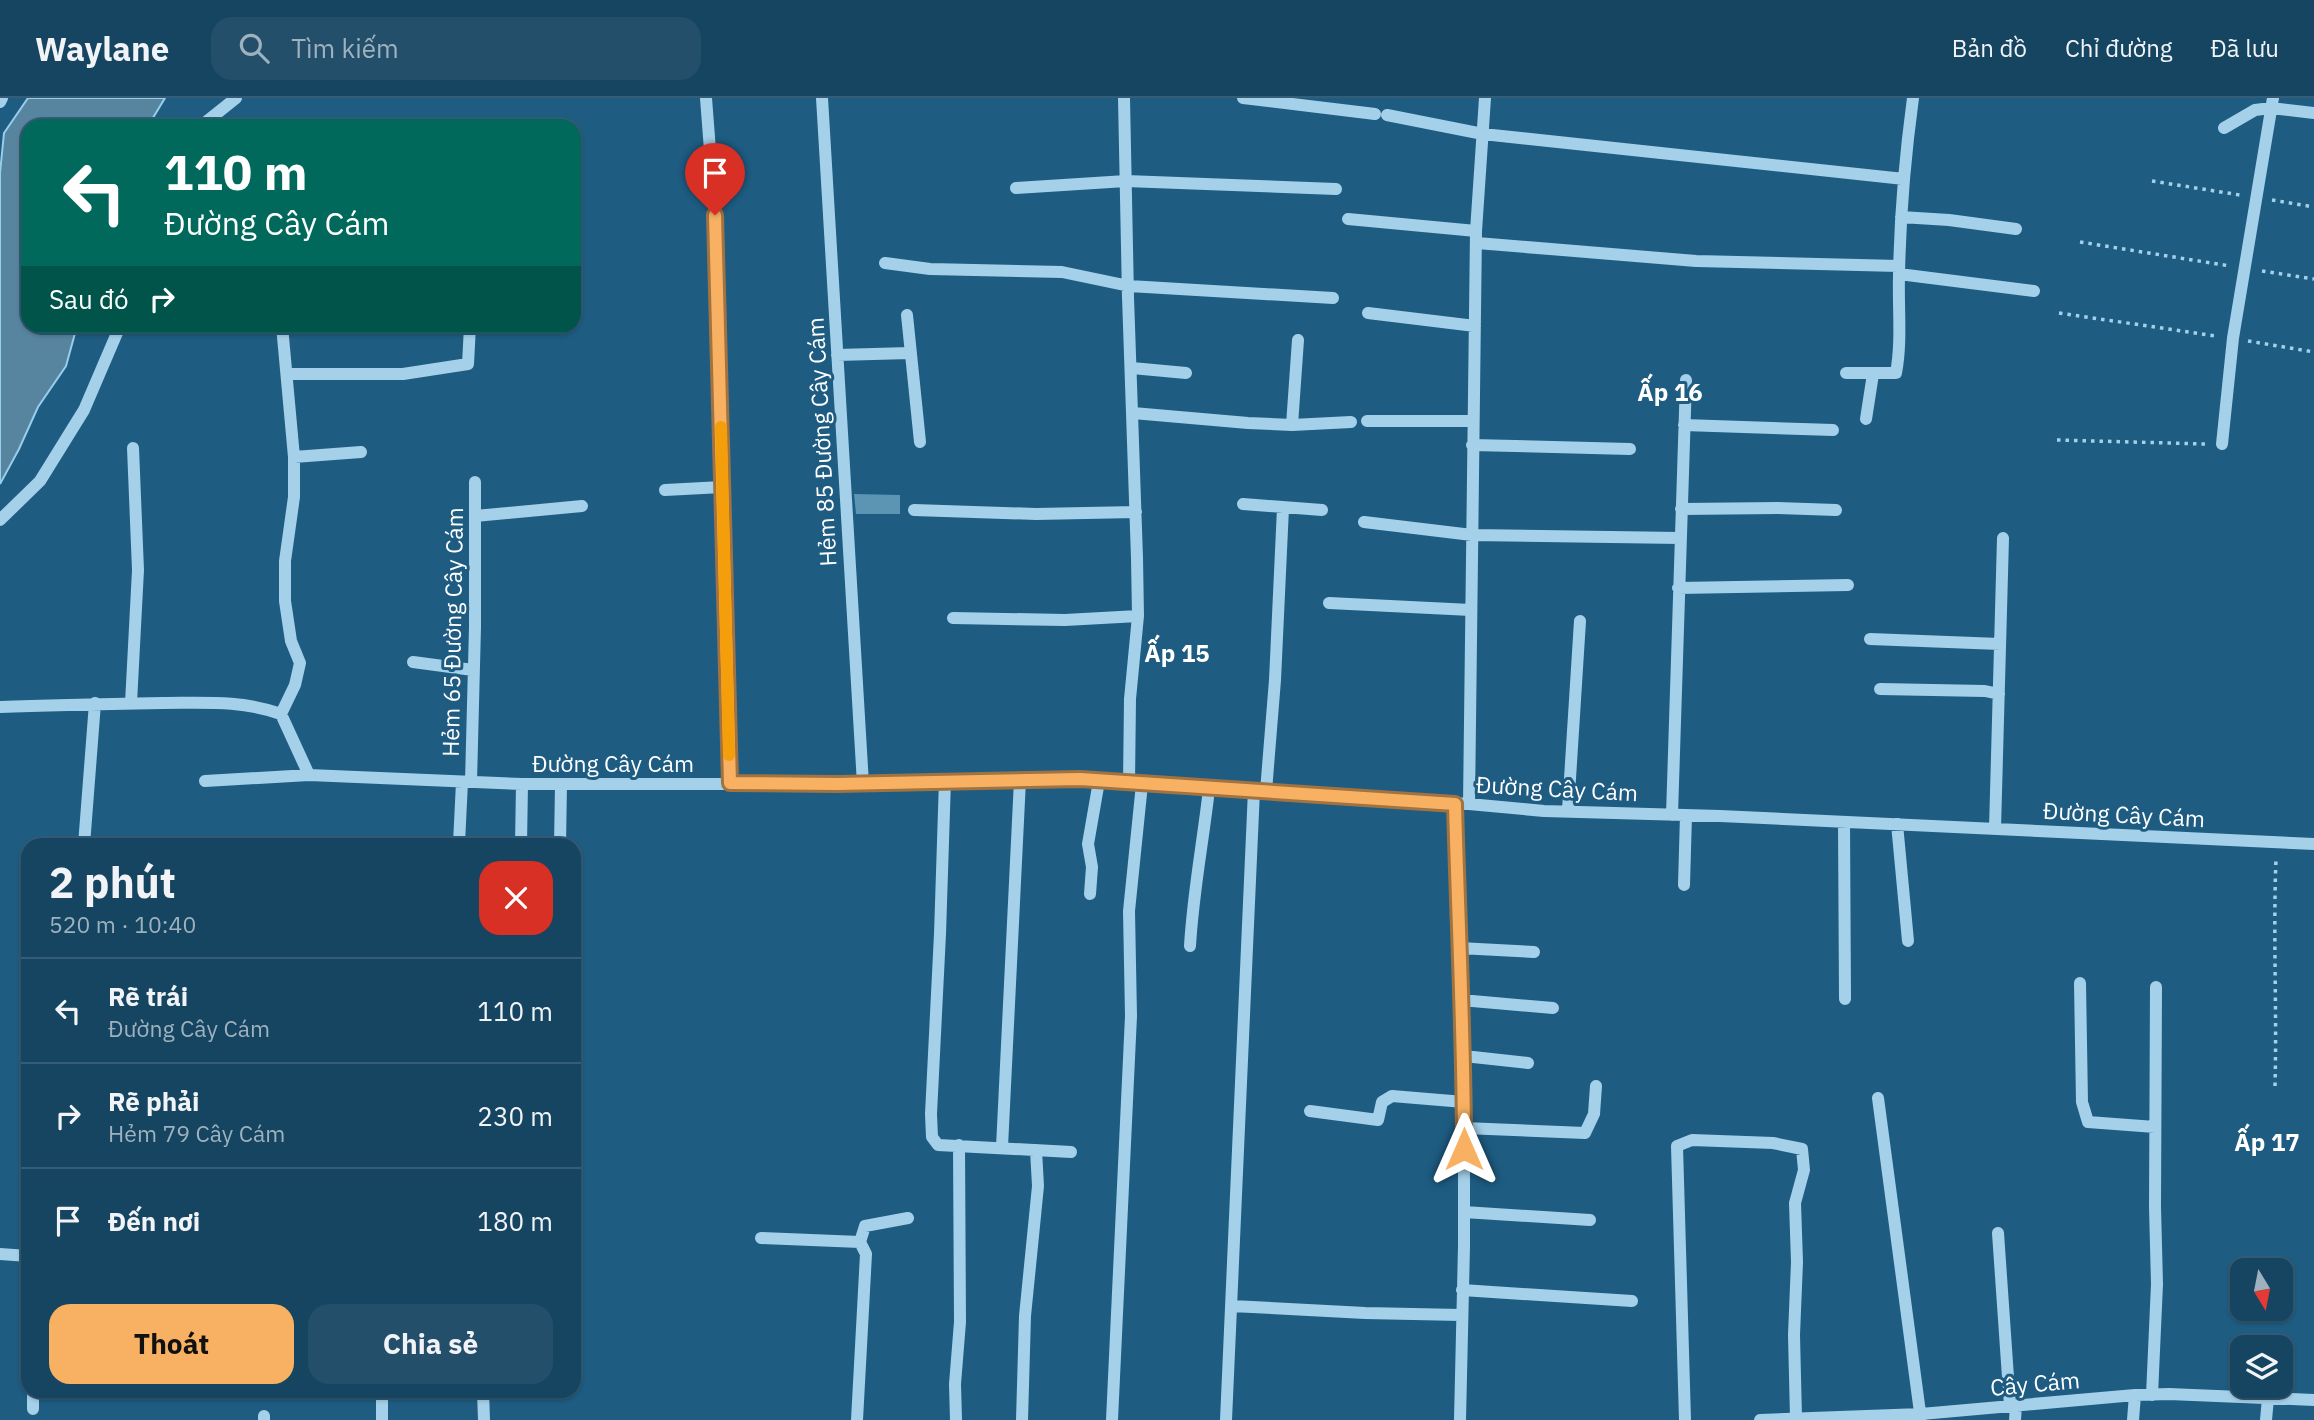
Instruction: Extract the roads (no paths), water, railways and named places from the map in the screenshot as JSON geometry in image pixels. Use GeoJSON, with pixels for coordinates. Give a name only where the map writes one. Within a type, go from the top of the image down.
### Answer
{"type":"FeatureCollection","features":[{"type":"Feature","properties":{"kind":"street"},"geometry":{"type":"LineString","coordinates":[[210,119],[236,98]]}},
{"type":"Feature","properties":{"kind":"street"},"geometry":{"type":"LineString","coordinates":[[706,98],[715,215],[730,783]]}},
{"type":"Feature","properties":{"kind":"street","name":"Hẻm 85 Đường Cây Cám"},"geometry":{"type":"LineString","coordinates":[[822,98],[863,784]]}},
{"type":"Feature","properties":{"kind":"street"},"geometry":{"type":"LineString","coordinates":[[1112,1420],[1131,1016],[1129,911],[1135,784],[1130,699],[1138,617],[1124,98]]}},
{"type":"Feature","properties":{"kind":"street"},"geometry":{"type":"LineString","coordinates":[[1242,98],[1381,114],[1483,134],[1903,179]]}},
{"type":"Feature","properties":{"kind":"street"},"geometry":{"type":"LineString","coordinates":[[1469,804],[1472,445],[1477,237],[1485,98]]}},
{"type":"Feature","properties":{"kind":"street"},"geometry":{"type":"LineString","coordinates":[[1846,373],[1896,373],[1900,348],[1899,270],[1903,179],[1913,98]]}},
{"type":"Feature","properties":{"kind":"street"},"geometry":{"type":"LineString","coordinates":[[2224,128],[2272,103],[2314,113]]}},
{"type":"Feature","properties":{"kind":"street"},"geometry":{"type":"LineString","coordinates":[[2222,444],[2233,338],[2272,103]]}},
{"type":"Feature","properties":{"kind":"street"},"geometry":{"type":"LineString","coordinates":[[1016,188],[1126,181],[1336,189]]}},
{"type":"Feature","properties":{"kind":"street"},"geometry":{"type":"LineString","coordinates":[[1901,217],[2016,229]]}},
{"type":"Feature","properties":{"kind":"street"},"geometry":{"type":"LineString","coordinates":[[1348,219],[1477,237],[1696,261],[1899,270],[2034,291]]}},
{"type":"Feature","properties":{"kind":"street"},"geometry":{"type":"LineString","coordinates":[[885,263],[930,269],[1062,272],[1129,286],[1333,298]]}},
{"type":"Feature","properties":{"kind":"street"},"geometry":{"type":"LineString","coordinates":[[1368,313],[1475,326]]}},
{"type":"Feature","properties":{"kind":"street"},"geometry":{"type":"LineString","coordinates":[[907,315],[920,442]]}},
{"type":"Feature","properties":{"kind":"street"},"geometry":{"type":"LineString","coordinates":[[0,520],[40,481],[77,422],[117,333]]}},
{"type":"Feature","properties":{"kind":"street"},"geometry":{"type":"LineString","coordinates":[[281,713],[295,685],[300,663],[291,641],[285,600],[285,561],[294,497],[294,457],[283,333]]}},
{"type":"Feature","properties":{"kind":"street"},"geometry":{"type":"LineString","coordinates":[[287,374],[403,374],[468,364],[470,333]]}},
{"type":"Feature","properties":{"kind":"street"},"geometry":{"type":"LineString","coordinates":[[1292,425],[1298,340]]}},
{"type":"Feature","properties":{"kind":"street"},"geometry":{"type":"LineString","coordinates":[[837,355],[911,353]]}},
{"type":"Feature","properties":{"kind":"street"},"geometry":{"type":"LineString","coordinates":[[1132,368],[1186,373]]}},
{"type":"Feature","properties":{"kind":"street"},"geometry":{"type":"LineString","coordinates":[[1866,419],[1872,374]]}},
{"type":"Feature","properties":{"kind":"street"},"geometry":{"type":"LineString","coordinates":[[1672,815],[1686,380]]}},
{"type":"Feature","properties":{"kind":"street"},"geometry":{"type":"LineString","coordinates":[[1133,413],[1292,425],[1351,422]]}},
{"type":"Feature","properties":{"kind":"street"},"geometry":{"type":"LineString","coordinates":[[1367,421],[1473,421]]}},
{"type":"Feature","properties":{"kind":"street"},"geometry":{"type":"LineString","coordinates":[[1684,425],[1833,430]]}},
{"type":"Feature","properties":{"kind":"street"},"geometry":{"type":"LineString","coordinates":[[1472,445],[1630,449]]}},
{"type":"Feature","properties":{"kind":"street"},"geometry":{"type":"LineString","coordinates":[[131,704],[138,570],[133,448]]}},
{"type":"Feature","properties":{"kind":"street"},"geometry":{"type":"LineString","coordinates":[[294,457],[361,452]]}},
{"type":"Feature","properties":{"kind":"street","name":"Hẻm 65 Đường Cây Cám"},"geometry":{"type":"LineString","coordinates":[[460,838],[473,670],[475,482]]}},
{"type":"Feature","properties":{"kind":"street"},"geometry":{"type":"LineString","coordinates":[[665,489],[722,487]]}},
{"type":"Feature","properties":{"kind":"street"},"geometry":{"type":"LineString","coordinates":[[1243,505],[1322,510]]}},
{"type":"Feature","properties":{"kind":"street"},"geometry":{"type":"LineString","coordinates":[[475,516],[582,506]]}},
{"type":"Feature","properties":{"kind":"street"},"geometry":{"type":"LineString","coordinates":[[1226,1420],[1260,790],[1275,680],[1283,508]]}},
{"type":"Feature","properties":{"kind":"street"},"geometry":{"type":"LineString","coordinates":[[1681,509],[1836,510]]}},
{"type":"Feature","properties":{"kind":"street"},"geometry":{"type":"LineString","coordinates":[[914,510],[1036,514],[1136,512]]}},
{"type":"Feature","properties":{"kind":"street"},"geometry":{"type":"LineString","coordinates":[[1364,522],[1472,535],[1680,538]]}},
{"type":"Feature","properties":{"kind":"street"},"geometry":{"type":"LineString","coordinates":[[1995,829],[2003,538]]}},
{"type":"Feature","properties":{"kind":"street"},"geometry":{"type":"LineString","coordinates":[[1678,588],[1849,585]]}},
{"type":"Feature","properties":{"kind":"street"},"geometry":{"type":"LineString","coordinates":[[1329,603],[1471,610]]}},
{"type":"Feature","properties":{"kind":"street"},"geometry":{"type":"LineString","coordinates":[[953,618],[1065,620],[1138,617]]}},
{"type":"Feature","properties":{"kind":"street"},"geometry":{"type":"LineString","coordinates":[[1569,810],[1580,621]]}},
{"type":"Feature","properties":{"kind":"street"},"geometry":{"type":"LineString","coordinates":[[1870,639],[2000,644]]}},
{"type":"Feature","properties":{"kind":"street"},"geometry":{"type":"LineString","coordinates":[[413,662],[473,670]]}},
{"type":"Feature","properties":{"kind":"street"},"geometry":{"type":"LineString","coordinates":[[1880,689],[1985,691],[1999,694]]}},
{"type":"Feature","properties":{"kind":"street"},"geometry":{"type":"LineString","coordinates":[[85,838],[95,703]]}},
{"type":"Feature","properties":{"kind":"street"},"geometry":{"type":"LineString","coordinates":[[0,707],[95,703],[232,703],[260,706],[281,713],[309,775]]}},
{"type":"Feature","properties":{"kind":"street","name":"Đường Cây Cám"},"geometry":{"type":"LineString","coordinates":[[205,781],[309,775],[522,784],[1099,781],[1544,811],[1897,824],[2314,844]]}},
{"type":"Feature","properties":{"kind":"street"},"geometry":{"type":"LineString","coordinates":[[945,780],[931,1114],[934,1141],[938,1144],[1071,1152]]}},
{"type":"Feature","properties":{"kind":"street"},"geometry":{"type":"LineString","coordinates":[[1002,1147],[1020,780]]}},
{"type":"Feature","properties":{"kind":"street"},"geometry":{"type":"LineString","coordinates":[[1090,894],[1092,867],[1088,844],[1099,781]]}},
{"type":"Feature","properties":{"kind":"street"},"geometry":{"type":"LineString","coordinates":[[521,838],[522,784]]}},
{"type":"Feature","properties":{"kind":"street"},"geometry":{"type":"LineString","coordinates":[[560,838],[561,784]]}},
{"type":"Feature","properties":{"kind":"street"},"geometry":{"type":"LineString","coordinates":[[1190,946],[1192,901],[1201,859],[1209,789]]}},
{"type":"Feature","properties":{"kind":"street"},"geometry":{"type":"LineString","coordinates":[[1455,804],[1464,1056],[1460,1420]]}},
{"type":"Feature","properties":{"kind":"street"},"geometry":{"type":"LineString","coordinates":[[1684,885],[1686,815]]}},
{"type":"Feature","properties":{"kind":"street"},"geometry":{"type":"LineString","coordinates":[[1844,822],[1845,999]]}},
{"type":"Feature","properties":{"kind":"street"},"geometry":{"type":"LineString","coordinates":[[1897,824],[1908,941]]}},
{"type":"Feature","properties":{"kind":"street"},"geometry":{"type":"LineString","coordinates":[[1459,948],[1534,952]]}},
{"type":"Feature","properties":{"kind":"street"},"geometry":{"type":"LineString","coordinates":[[2080,983],[2082,1102],[2088,1122],[2155,1127]]}},
{"type":"Feature","properties":{"kind":"street"},"geometry":{"type":"LineString","coordinates":[[2152,1395],[2157,1284],[2156,987]]}},
{"type":"Feature","properties":{"kind":"street"},"geometry":{"type":"LineString","coordinates":[[1461,1000],[1553,1008]]}},
{"type":"Feature","properties":{"kind":"street"},"geometry":{"type":"LineString","coordinates":[[1464,1056],[1528,1063]]}},
{"type":"Feature","properties":{"kind":"street"},"geometry":{"type":"LineString","coordinates":[[1464,1128],[1585,1133],[1594,1114],[1596,1086]]}},
{"type":"Feature","properties":{"kind":"street"},"geometry":{"type":"LineString","coordinates":[[1310,1111],[1378,1120],[1382,1102],[1391,1096],[1464,1101]]}},
{"type":"Feature","properties":{"kind":"street"},"geometry":{"type":"LineString","coordinates":[[1878,1098],[1921,1417]]}},
{"type":"Feature","properties":{"kind":"street"},"geometry":{"type":"LineString","coordinates":[[1685,1420],[1677,1146],[1692,1140],[1773,1143],[1802,1150],[1804,1170],[1795,1203],[1796,1418]]}},
{"type":"Feature","properties":{"kind":"street"},"geometry":{"type":"LineString","coordinates":[[956,1420],[955,1384],[960,1322],[959,1145]]}},
{"type":"Feature","properties":{"kind":"street"},"geometry":{"type":"LineString","coordinates":[[1022,1420],[1025,1316],[1038,1186],[1036,1150]]}},
{"type":"Feature","properties":{"kind":"street"},"geometry":{"type":"LineString","coordinates":[[1464,1212],[1590,1220]]}},
{"type":"Feature","properties":{"kind":"street"},"geometry":{"type":"LineString","coordinates":[[858,1420],[866,1254],[860,1242],[865,1226],[908,1218]]}},
{"type":"Feature","properties":{"kind":"street"},"geometry":{"type":"LineString","coordinates":[[1998,1233],[2015,1420]]}},
{"type":"Feature","properties":{"kind":"street"},"geometry":{"type":"LineString","coordinates":[[761,1238],[860,1242]]}},
{"type":"Feature","properties":{"kind":"street"},"geometry":{"type":"LineString","coordinates":[[0,1254],[21,1256]]}},
{"type":"Feature","properties":{"kind":"street"},"geometry":{"type":"LineString","coordinates":[[1462,1290],[1632,1301]]}},
{"type":"Feature","properties":{"kind":"street"},"geometry":{"type":"LineString","coordinates":[[1232,1306],[1461,1315]]}},
{"type":"Feature","properties":{"kind":"street"},"geometry":{"type":"LineString","coordinates":[[2133,1420],[2134,1395]]}},
{"type":"Feature","properties":{"kind":"street","name":"Cây Cám"},"geometry":{"type":"LineString","coordinates":[[1760,1420],[1921,1417],[2134,1395],[2230,1397]]}},
{"type":"Feature","properties":{"kind":"street"},"geometry":{"type":"LineString","coordinates":[[33,1398],[33,1409]]}},
{"type":"Feature","properties":{"kind":"street"},"geometry":{"type":"LineString","coordinates":[[382,1398],[382,1420]]}},
{"type":"Feature","properties":{"kind":"street"},"geometry":{"type":"LineString","coordinates":[[483,1398],[484,1420]]}},
{"type":"Feature","properties":{"kind":"street"},"geometry":{"type":"LineString","coordinates":[[2266,1420],[2268,1398]]}},
{"type":"Feature","properties":{"kind":"street","name":"Cây Cám"},"geometry":{"type":"LineString","coordinates":[[2268,1398],[2314,1400]]}},
{"type":"Feature","properties":{"kind":"water"},"geometry":{"type":"Polygon","coordinates":[[[28,98],[165,98],[152,119],[21,119],[21,333],[75,333],[66,366],[38,407],[0,484],[0,173],[4,133],[28,98]]]}},
{"type":"Feature","properties":{"kind":"district","name":"Ấp 16"},"geometry":{"type":"Point","coordinates":[1670,392]}},
{"type":"Feature","properties":{"kind":"district","name":"Ấp 15"},"geometry":{"type":"Point","coordinates":[1177,653]}},
{"type":"Feature","properties":{"kind":"district","name":"Ấp 17"},"geometry":{"type":"Point","coordinates":[2267,1142]}}]}
